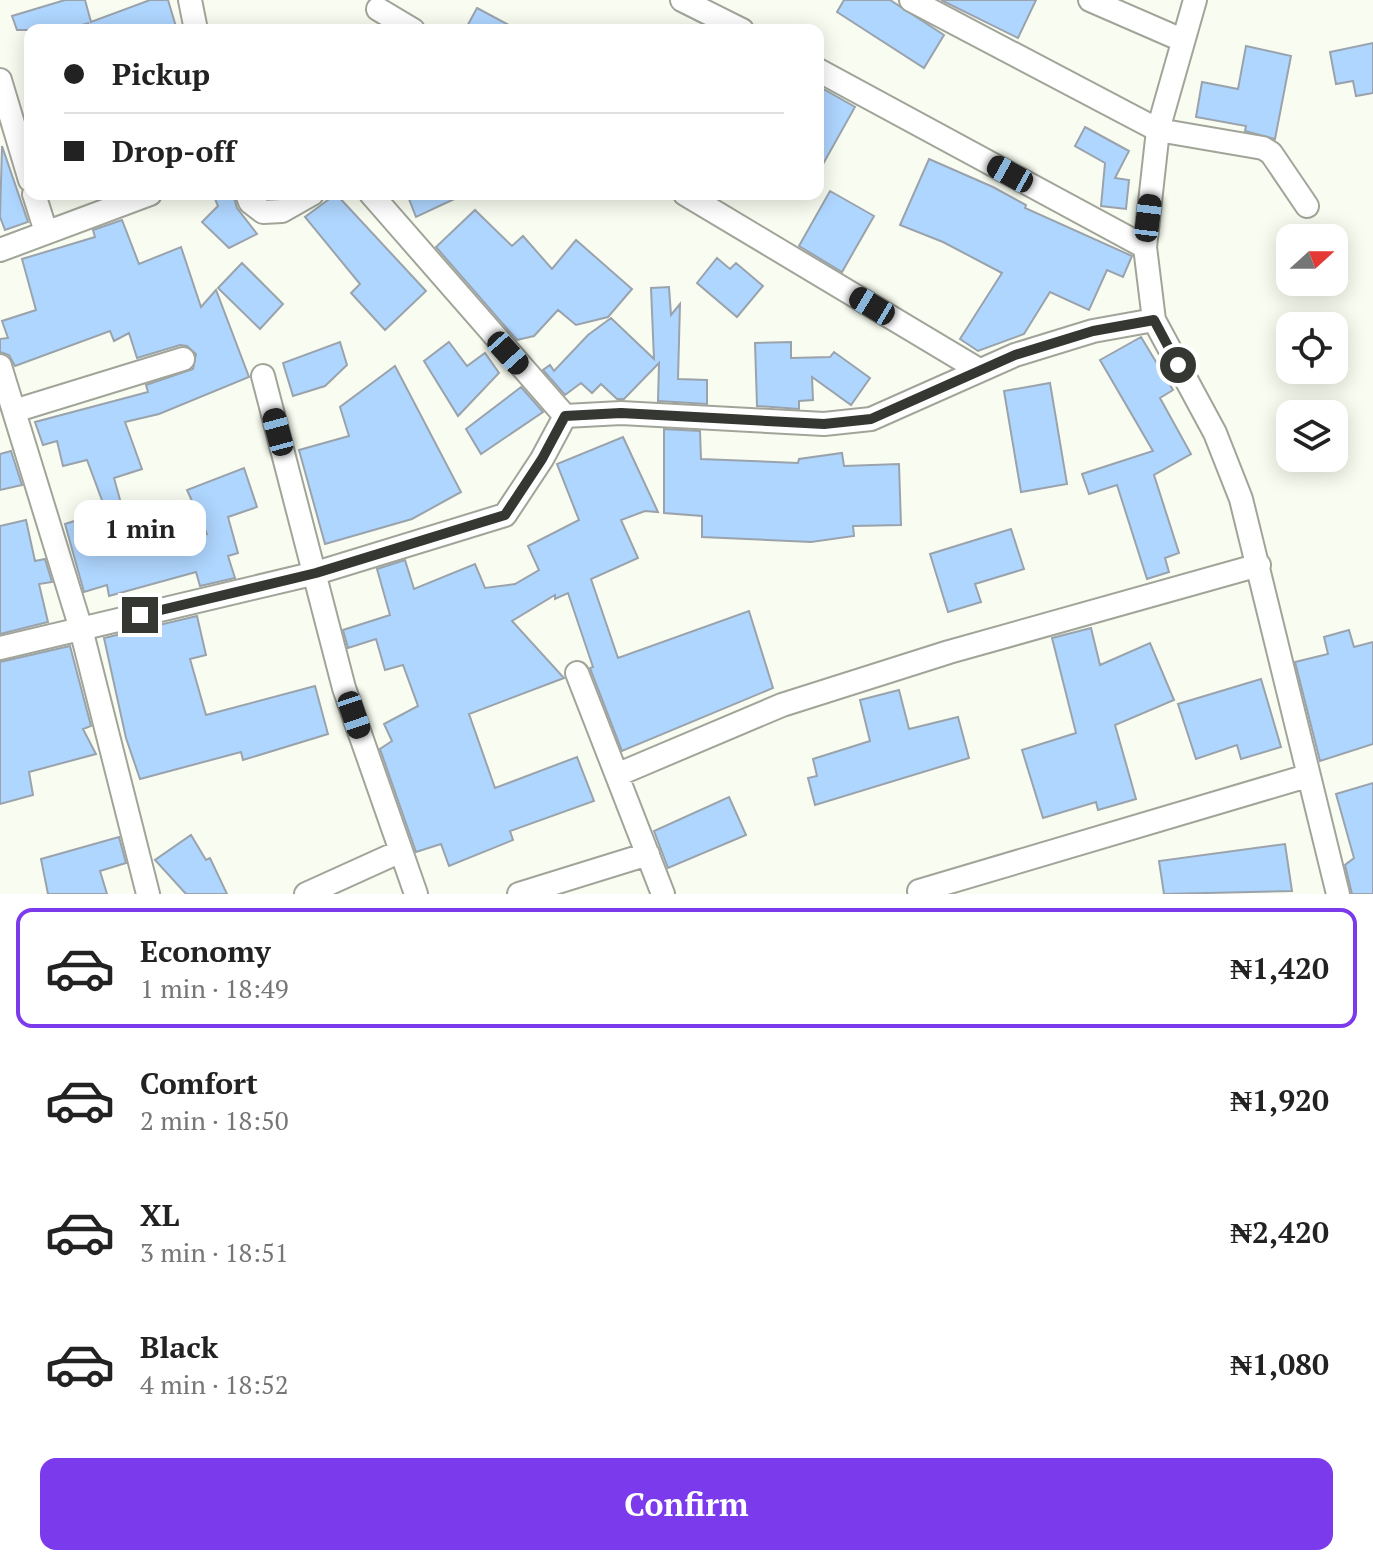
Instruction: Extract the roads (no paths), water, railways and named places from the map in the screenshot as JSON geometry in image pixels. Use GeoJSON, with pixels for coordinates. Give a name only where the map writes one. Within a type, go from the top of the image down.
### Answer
{"type":"FeatureCollection","features":[{"type":"Feature","properties":{"kind":"street"},"geometry":{"type":"LineString","coordinates":[[190,0],[195,24]]}},
{"type":"Feature","properties":{"kind":"street"},"geometry":{"type":"LineString","coordinates":[[682,0],[730,24]]}},
{"type":"Feature","properties":{"kind":"street"},"geometry":{"type":"LineString","coordinates":[[911,0],[1158,130],[1263,148],[1271,153],[1307,206]]}},
{"type":"Feature","properties":{"kind":"street"},"geometry":{"type":"LineString","coordinates":[[1090,0],[1182,40]]}},
{"type":"Feature","properties":{"kind":"street"},"geometry":{"type":"LineString","coordinates":[[1195,0],[1158,130],[1145,247],[1154,320],[1215,433],[1241,499],[1338,894]]}},
{"type":"Feature","properties":{"kind":"street"},"geometry":{"type":"LineString","coordinates":[[378,9],[403,24]]}},
{"type":"Feature","properties":{"kind":"street"},"geometry":{"type":"LineString","coordinates":[[824,73],[1145,247]]}},
{"type":"Feature","properties":{"kind":"street"},"geometry":{"type":"LineString","coordinates":[[0,80],[24,160]]}},
{"type":"Feature","properties":{"kind":"street"},"geometry":{"type":"LineString","coordinates":[[36,200],[46,232]]}},
{"type":"Feature","properties":{"kind":"street"},"geometry":{"type":"LineString","coordinates":[[0,250],[134,200]]}},
{"type":"Feature","properties":{"kind":"street"},"geometry":{"type":"LineString","coordinates":[[249,200],[263,212],[282,211],[301,200]]}},
{"type":"Feature","properties":{"kind":"street"},"geometry":{"type":"LineString","coordinates":[[376,200],[565,416]]}},
{"type":"Feature","properties":{"kind":"street"},"geometry":{"type":"LineString","coordinates":[[695,200],[979,370]]}},
{"type":"Feature","properties":{"kind":"street"},"geometry":{"type":"LineString","coordinates":[[565,416],[621,413],[840,422],[871,419],[979,370],[1093,331],[1154,320]]}},
{"type":"Feature","properties":{"kind":"street"},"geometry":{"type":"LineString","coordinates":[[14,411],[183,359]]}},
{"type":"Feature","properties":{"kind":"street"},"geometry":{"type":"LineString","coordinates":[[0,366],[81,629],[148,894]]}},
{"type":"Feature","properties":{"kind":"street"},"geometry":{"type":"LineString","coordinates":[[263,376],[344,688],[416,894]]}},
{"type":"Feature","properties":{"kind":"street"},"geometry":{"type":"LineString","coordinates":[[0,648],[316,573],[505,515],[542,459],[565,416]]}},
{"type":"Feature","properties":{"kind":"street"},"geometry":{"type":"LineString","coordinates":[[619,774],[782,705],[949,652],[1259,565]]}},
{"type":"Feature","properties":{"kind":"street"},"geometry":{"type":"LineString","coordinates":[[577,673],[619,774],[663,894]]}},
{"type":"Feature","properties":{"kind":"street"},"geometry":{"type":"LineString","coordinates":[[919,891],[1307,776]]}},
{"type":"Feature","properties":{"kind":"street"},"geometry":{"type":"LineString","coordinates":[[306,894],[401,851]]}},
{"type":"Feature","properties":{"kind":"street"},"geometry":{"type":"LineString","coordinates":[[519,894],[648,854]]}}]}
